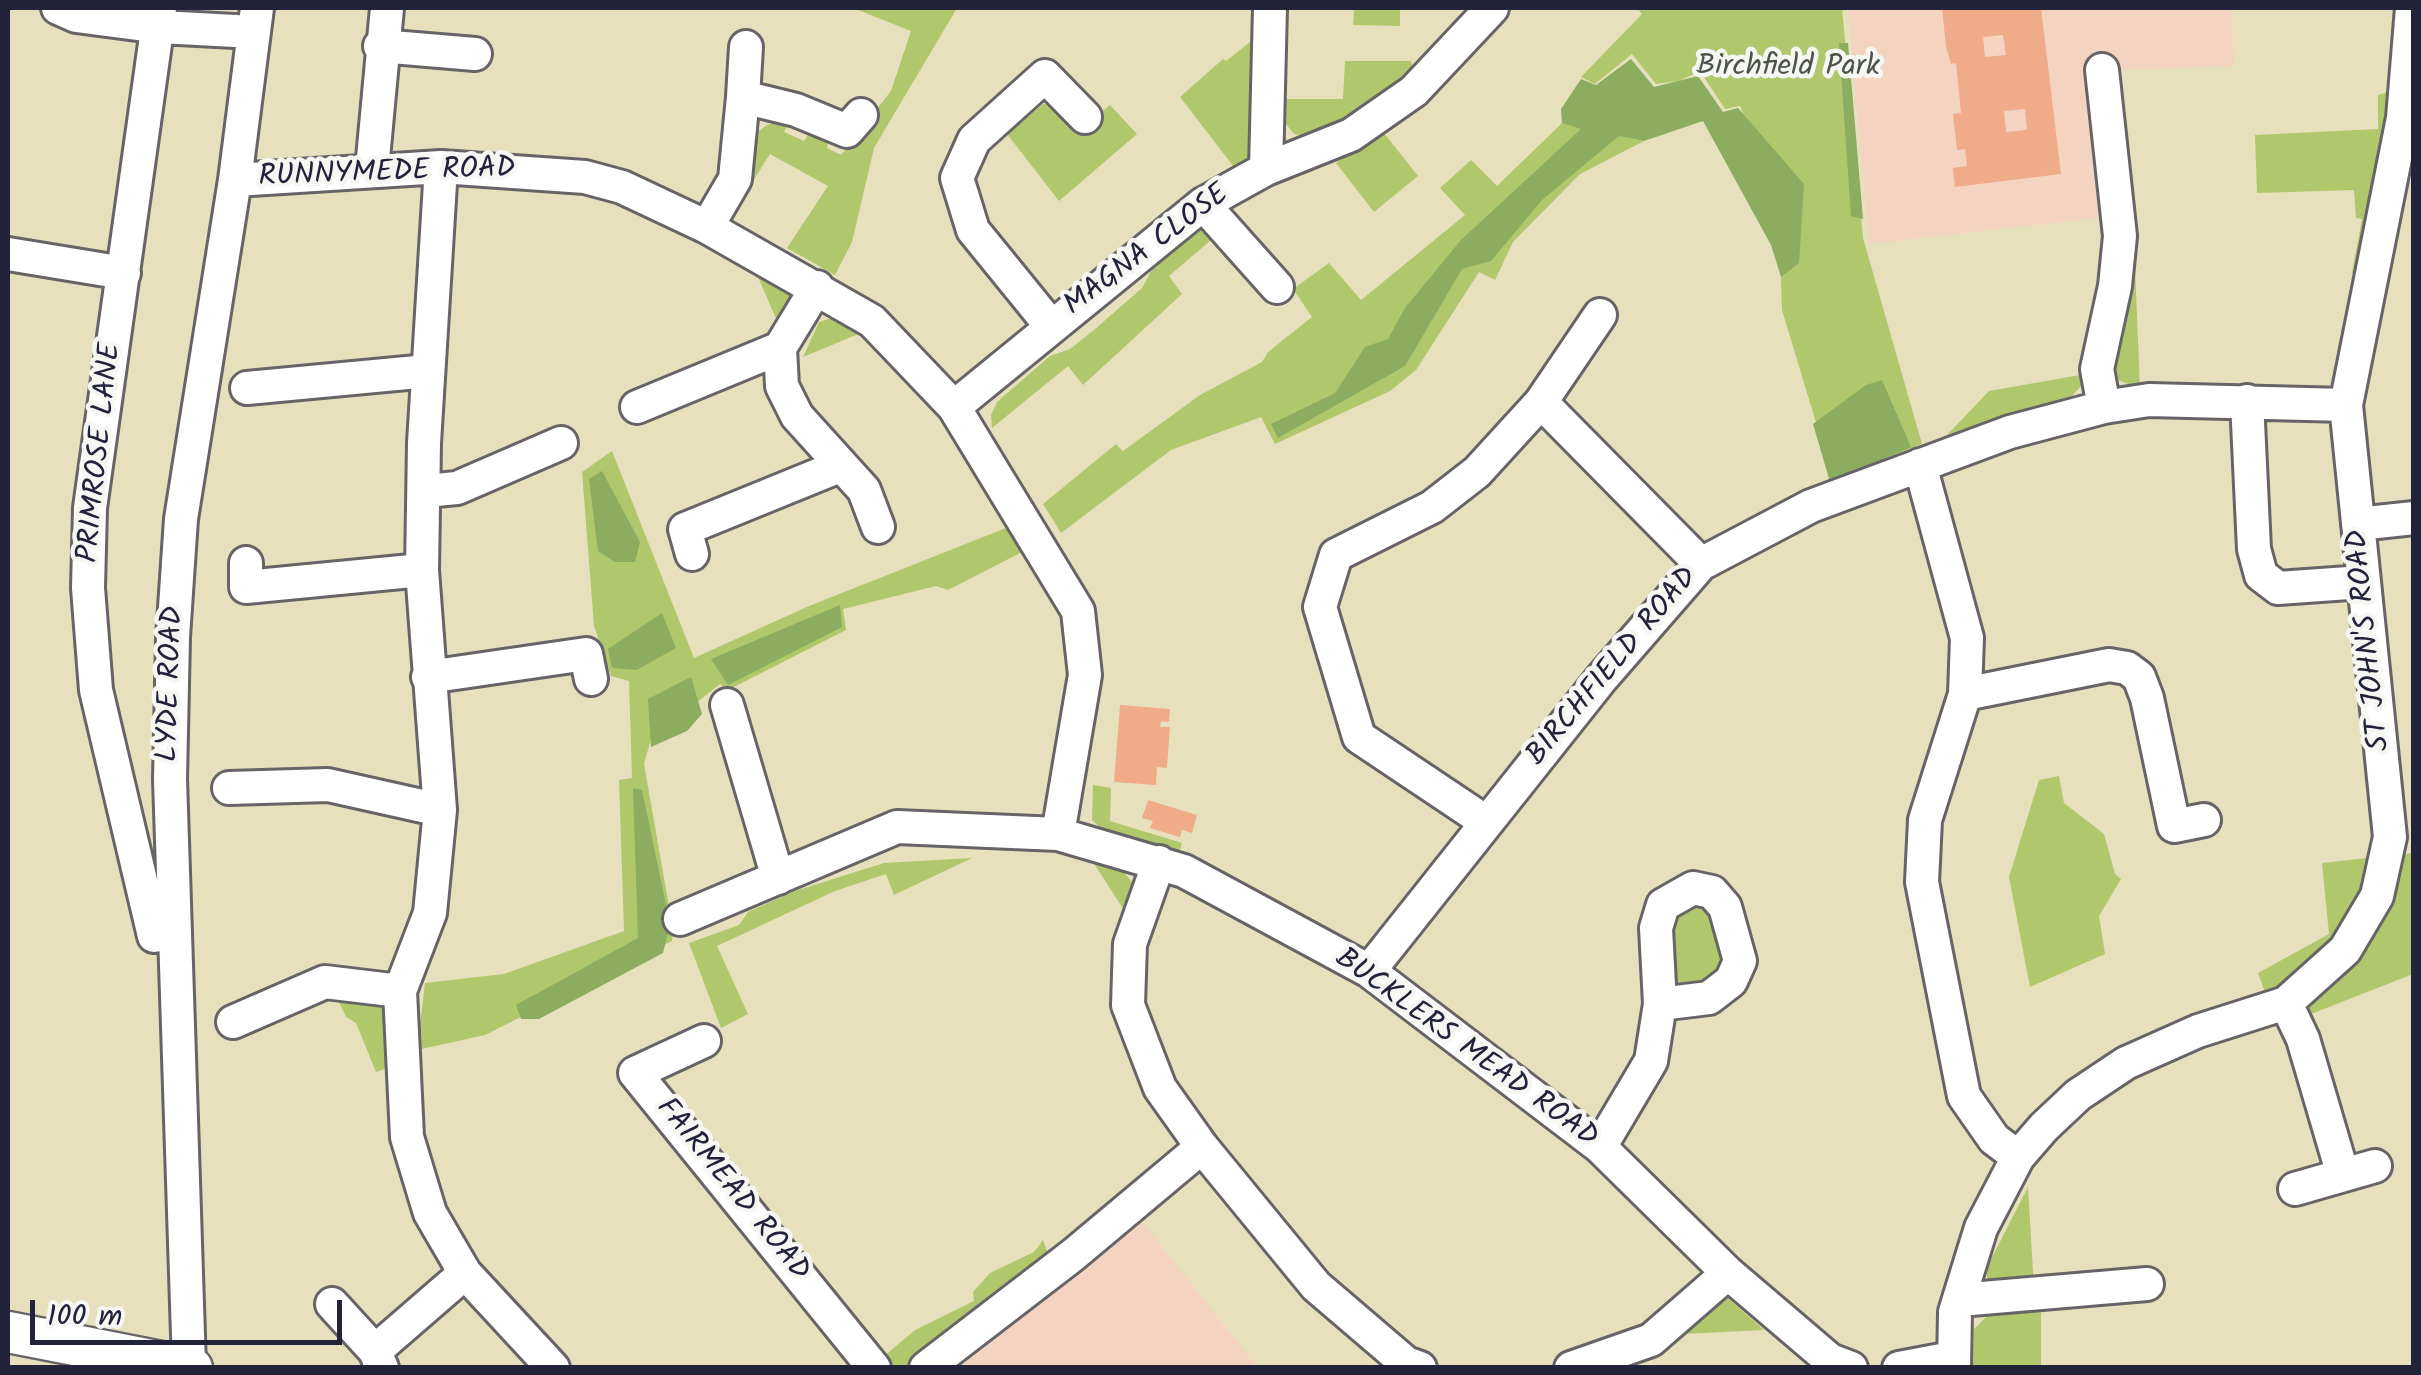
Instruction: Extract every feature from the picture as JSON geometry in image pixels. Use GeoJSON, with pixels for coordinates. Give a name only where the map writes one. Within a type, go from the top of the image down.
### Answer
{"type":"FeatureCollection","features":[{"type":"Feature","properties":{"kind":"main road"},"geometry":{"type":"LineString","coordinates":[[8,1332],[190,1366]]}},
{"type":"Feature","properties":{"kind":"street"},"geometry":{"type":"LineString","coordinates":[[58,8],[76,16],[255,20]]}},
{"type":"Feature","properties":{"kind":"street"},"geometry":{"type":"LineString","coordinates":[[372,170],[380,46],[387,8]]}},
{"type":"Feature","properties":{"kind":"street"},"geometry":{"type":"LineString","coordinates":[[1266,168],[1270,8]]}},
{"type":"Feature","properties":{"kind":"street","name":"MAGNA CLOSE"},"geometry":{"type":"LineString","coordinates":[[954,406],[1202,204],[1266,168],[1352,136],[1414,91],[1492,8]]}},
{"type":"Feature","properties":{"kind":"street","name":"ST JOHN'S ROAD"},"geometry":{"type":"LineString","coordinates":[[1953,1363],[1959,1300],[1981,1228],[2018,1157],[2078,1095],[2126,1063],[2198,1032],[2286,1003],[2345,950],[2365,921],[2386,868],[2390,837],[2387,790],[2346,406],[2408,119],[2412,8]]}},
{"type":"Feature","properties":{"kind":"street","name":"PRIMROSE LANE"},"geometry":{"type":"LineString","coordinates":[[154,936],[96,690],[88,588],[90,508],[160,17]]}},
{"type":"Feature","properties":{"kind":"street","name":"LYDE ROAD"},"geometry":{"type":"LineString","coordinates":[[190,1366],[170,780],[173,637],[181,518],[235,180],[255,20]]}},
{"type":"Feature","properties":{"kind":"street"},"geometry":{"type":"LineString","coordinates":[[380,46],[474,54]]}},
{"type":"Feature","properties":{"kind":"street"},"geometry":{"type":"LineString","coordinates":[[707,227],[736,179],[746,47]]}},
{"type":"Feature","properties":{"kind":"street"},"geometry":{"type":"LineString","coordinates":[[2102,70],[2120,236],[2113,300],[2097,369],[2104,407]]}},
{"type":"Feature","properties":{"kind":"street"},"geometry":{"type":"LineString","coordinates":[[1050,326],[973,230],[957,178],[974,140],[1045,76],[1085,117]]}},
{"type":"Feature","properties":{"kind":"street"},"geometry":{"type":"LineString","coordinates":[[743,97],[796,110],[848,130]]}},
{"type":"Feature","properties":{"kind":"street"},"geometry":{"type":"LineString","coordinates":[[440,167],[422,570],[440,810],[430,913],[400,991],[407,1137],[430,1214],[465,1274],[554,1368]]}},
{"type":"Feature","properties":{"kind":"street","name":"RUNNYMEDE ROAD"},"geometry":{"type":"LineString","coordinates":[[235,180],[440,167],[585,177],[622,187],[707,227],[872,321],[954,406],[1078,611],[1085,675],[1058,834]]}},
{"type":"Feature","properties":{"kind":"street"},"geometry":{"type":"LineString","coordinates":[[1202,204],[1277,287]]}},
{"type":"Feature","properties":{"kind":"street"},"geometry":{"type":"LineString","coordinates":[[8,254],[124,273]]}},
{"type":"Feature","properties":{"kind":"street"},"geometry":{"type":"LineString","coordinates":[[817,287],[780,348],[782,386],[797,416],[864,490],[878,526]]}},
{"type":"Feature","properties":{"kind":"street"},"geometry":{"type":"LineString","coordinates":[[1486,822],[1359,737],[1320,607],[1336,554],[1432,507],[1477,472],[1541,402],[1600,314]]}},
{"type":"Feature","properties":{"kind":"street"},"geometry":{"type":"LineString","coordinates":[[637,407],[780,348]]}},
{"type":"Feature","properties":{"kind":"street"},"geometry":{"type":"LineString","coordinates":[[266,377],[428,370]]}},
{"type":"Feature","properties":{"kind":"street","name":"BIRCHFIELD ROAD"},"geometry":{"type":"LineString","coordinates":[[1369,972],[1486,822],[1701,564],[1811,506],[2010,432],[2104,407],[2149,400],[2346,406]]}},
{"type":"Feature","properties":{"kind":"street"},"geometry":{"type":"LineString","coordinates":[[2247,401],[2254,548],[2261,576],[2278,588],[2363,582]]}},
{"type":"Feature","properties":{"kind":"street"},"geometry":{"type":"LineString","coordinates":[[1541,402],[1701,564]]}},
{"type":"Feature","properties":{"kind":"street"},"geometry":{"type":"LineString","coordinates":[[425,491],[457,488],[560,443]]}},
{"type":"Feature","properties":{"kind":"street"},"geometry":{"type":"LineString","coordinates":[[1920,465],[1967,638],[1965,694],[1925,820],[1922,882],[1964,1096],[1994,1139],[2018,1157]]}},
{"type":"Feature","properties":{"kind":"street"},"geometry":{"type":"LineString","coordinates":[[684,529],[840,466]]}},
{"type":"Feature","properties":{"kind":"street"},"geometry":{"type":"LineString","coordinates":[[2358,524],[2414,518]]}},
{"type":"Feature","properties":{"kind":"street"},"geometry":{"type":"LineString","coordinates":[[246,575],[422,570]]}},
{"type":"Feature","properties":{"kind":"street"},"geometry":{"type":"LineString","coordinates":[[428,676],[586,654],[591,678]]}},
{"type":"Feature","properties":{"kind":"street"},"geometry":{"type":"LineString","coordinates":[[1965,694],[2109,665],[2127,668],[2139,677],[2146,698],[2177,826]]}},
{"type":"Feature","properties":{"kind":"street"},"geometry":{"type":"LineString","coordinates":[[727,704],[778,878]]}},
{"type":"Feature","properties":{"kind":"street"},"geometry":{"type":"LineString","coordinates":[[249,779],[328,785],[440,810]]}},
{"type":"Feature","properties":{"kind":"street","name":"BUCKLERS MEAD ROAD"},"geometry":{"type":"LineString","coordinates":[[680,919],[897,827],[1058,834],[1158,862],[1369,972],[1600,1147],[1728,1273],[1830,1360],[1851,1368]]}},
{"type":"Feature","properties":{"kind":"street"},"geometry":{"type":"LineString","coordinates":[[1158,862],[1130,944],[1128,1006],[1160,1088],[1202,1147],[1316,1286],[1406,1364],[1420,1368]]}},
{"type":"Feature","properties":{"kind":"street"},"geometry":{"type":"LineString","coordinates":[[248,1006],[325,982],[400,991]]}},
{"type":"Feature","properties":{"kind":"street"},"geometry":{"type":"LineString","coordinates":[[2286,1003],[2304,1039],[2342,1175]]}},
{"type":"Feature","properties":{"kind":"street"},"geometry":{"type":"LineString","coordinates":[[1600,1147],[1652,1061],[1660,1004]]}},
{"type":"Feature","properties":{"kind":"street","name":"FAIRMEAD ROAD"},"geometry":{"type":"LineString","coordinates":[[704,1042],[635,1073],[874,1368]]}},
{"type":"Feature","properties":{"kind":"street"},"geometry":{"type":"LineString","coordinates":[[926,1368],[1073,1255],[1202,1147]]}},
{"type":"Feature","properties":{"kind":"street"},"geometry":{"type":"LineString","coordinates":[[2295,1189],[2376,1166]]}},
{"type":"Feature","properties":{"kind":"street"},"geometry":{"type":"LineString","coordinates":[[1571,1368],[1651,1340],[1728,1273]]}},
{"type":"Feature","properties":{"kind":"street"},"geometry":{"type":"LineString","coordinates":[[332,1304],[379,1359],[465,1274]]}},
{"type":"Feature","properties":{"kind":"street"},"geometry":{"type":"LineString","coordinates":[[1959,1300],[2148,1284]]}},
{"type":"Feature","properties":{"kind":"street"},"geometry":{"type":"LineString","coordinates":[[1899,1368],[1953,1363]]}},
{"type":"Feature","properties":{"kind":"shaded area"},"geometry":{"type":"Polygon","coordinates":[[[1848,8],[2231,8],[2234,66],[2086,71],[2105,217],[1869,244],[1848,8]]]}},
{"type":"Feature","properties":{"kind":"shaded area"},"geometry":{"type":"Polygon","coordinates":[[[1142,1222],[1257,1367],[947,1368],[1142,1222]]]}},
{"type":"Feature","properties":{"kind":"green space"},"geometry":{"type":"Polygon","coordinates":[[[853,8],[957,8],[874,148],[852,242],[835,275],[787,248],[828,186],[770,154],[748,189],[745,185],[755,134],[767,125],[792,118],[784,132],[804,141],[814,126],[829,138],[827,148],[841,155],[891,91],[911,31],[853,8]]]}},
{"type":"Feature","properties":{"kind":"green space"},"geometry":{"type":"Polygon","coordinates":[[[1354,8],[1400,8],[1400,26],[1353,25],[1354,8]]]}},
{"type":"Feature","properties":{"kind":"green space","name":"Birchfield Park"},"geometry":{"type":"Polygon","coordinates":[[[1637,8],[1842,8],[1863,238],[1922,444],[1833,479],[1782,310],[1780,244],[1755,142],[1740,106],[1725,109],[1700,71],[1679,81],[1656,84],[1632,54],[1595,84],[1581,77],[1642,14],[1637,8]]]}},
{"type":"Feature","properties":{"kind":"green space"},"geometry":{"type":"Polygon","coordinates":[[[2393,8],[2401,8],[2385,161],[2361,275],[2352,273],[2362,219],[2356,218],[2354,190],[2257,193],[2255,135],[2378,129],[2378,95],[2387,92],[2393,8]]]}},
{"type":"Feature","properties":{"kind":"green space"},"geometry":{"type":"Polygon","coordinates":[[[1259,35],[1258,141],[1249,164],[1237,171],[1180,97],[1223,59],[1226,61],[1259,35]]]}},
{"type":"Feature","properties":{"kind":"green space"},"geometry":{"type":"Polygon","coordinates":[[[1839,43],[1848,43],[1863,219],[1851,216],[1839,43]]]}},
{"type":"Feature","properties":{"kind":"green space"},"geometry":{"type":"Polygon","coordinates":[[[1631,59],[1654,87],[1698,76],[1723,112],[1738,108],[1804,184],[1799,263],[1781,277],[1771,245],[1703,121],[1644,141],[1619,136],[1542,200],[1491,261],[1462,269],[1405,366],[1278,438],[1271,424],[1335,393],[1365,347],[1388,339],[1405,308],[1461,240],[1581,129],[1562,123],[1561,109],[1581,79],[1596,85],[1631,59]]]}},
{"type":"Feature","properties":{"kind":"green space"},"geometry":{"type":"Polygon","coordinates":[[[1345,61],[1411,61],[1415,75],[1386,102],[1314,137],[1294,134],[1286,124],[1284,99],[1343,99],[1345,61]]]}},
{"type":"Feature","properties":{"kind":"green space"},"geometry":{"type":"Polygon","coordinates":[[[1043,104],[1051,105],[1076,134],[1110,105],[1137,134],[1059,201],[1007,134],[1043,104]]]}},
{"type":"Feature","properties":{"kind":"green space"},"geometry":{"type":"Polygon","coordinates":[[[1562,123],[1644,141],[1580,174],[1513,242],[1495,280],[1479,272],[1416,370],[1390,391],[1275,444],[1261,417],[1171,450],[1061,533],[1043,504],[1116,444],[1123,451],[1200,395],[1262,362],[1268,352],[1312,317],[1293,289],[1329,263],[1361,300],[1465,215],[1440,188],[1471,160],[1497,186],[1562,123]]]}},
{"type":"Feature","properties":{"kind":"green space"},"geometry":{"type":"Polygon","coordinates":[[[1380,128],[1418,176],[1374,212],[1336,163],[1380,128]]]}},
{"type":"Feature","properties":{"kind":"green space"},"geometry":{"type":"Polygon","coordinates":[[[1205,226],[1217,235],[1169,276],[1182,294],[1083,385],[1068,366],[992,428],[991,415],[997,402],[1050,356],[1070,349],[1094,330],[1142,288],[1154,266],[1205,226]]]}},
{"type":"Feature","properties":{"kind":"green space"},"geometry":{"type":"Polygon","coordinates":[[[2131,266],[2135,266],[2140,389],[2118,380],[2111,363],[2131,266]]]}},
{"type":"Feature","properties":{"kind":"green space"},"geometry":{"type":"Polygon","coordinates":[[[755,270],[785,284],[794,297],[780,328],[755,270]]]}},
{"type":"Feature","properties":{"kind":"green space"},"geometry":{"type":"Polygon","coordinates":[[[832,318],[846,320],[863,332],[803,357],[819,322],[832,318]]]}},
{"type":"Feature","properties":{"kind":"green space"},"geometry":{"type":"Polygon","coordinates":[[[2086,374],[2084,383],[2066,402],[1925,446],[1947,435],[1989,391],[2086,374]]]}},
{"type":"Feature","properties":{"kind":"green space"},"geometry":{"type":"Polygon","coordinates":[[[1882,380],[1911,447],[1830,482],[1813,424],[1866,385],[1882,380]]]}},
{"type":"Feature","properties":{"kind":"green space"},"geometry":{"type":"Polygon","coordinates":[[[612,451],[694,658],[809,606],[1011,526],[1024,551],[948,590],[936,586],[843,609],[846,630],[728,690],[720,684],[651,739],[644,764],[671,918],[675,920],[672,941],[485,1035],[417,1050],[425,983],[504,974],[624,931],[619,780],[632,778],[629,681],[611,676],[594,626],[582,472],[612,451]]]}},
{"type":"Feature","properties":{"kind":"green space"},"geometry":{"type":"Polygon","coordinates":[[[602,471],[640,542],[635,562],[615,562],[598,551],[589,479],[602,471]]]}},
{"type":"Feature","properties":{"kind":"green space"},"geometry":{"type":"Polygon","coordinates":[[[840,605],[842,627],[728,685],[711,659],[840,605]]]}},
{"type":"Feature","properties":{"kind":"green space"},"geometry":{"type":"Polygon","coordinates":[[[662,613],[676,648],[637,670],[612,668],[608,649],[662,613]]]}},
{"type":"Feature","properties":{"kind":"green space"},"geometry":{"type":"Polygon","coordinates":[[[691,677],[702,714],[687,731],[651,747],[648,699],[691,677]]]}},
{"type":"Feature","properties":{"kind":"green space"},"geometry":{"type":"Polygon","coordinates":[[[2059,776],[2064,803],[2104,834],[2115,874],[2121,879],[2099,916],[2105,954],[2030,987],[2009,877],[2039,780],[2059,776]]]}},
{"type":"Feature","properties":{"kind":"green space"},"geometry":{"type":"Polygon","coordinates":[[[1093,785],[1111,788],[1110,821],[1182,843],[1178,856],[1102,829],[1092,820],[1093,785]]]}},
{"type":"Feature","properties":{"kind":"green space"},"geometry":{"type":"Polygon","coordinates":[[[633,788],[642,790],[670,924],[663,953],[539,1019],[521,1019],[516,1005],[638,938],[633,788]]]}},
{"type":"Feature","properties":{"kind":"green space"},"geometry":{"type":"Polygon","coordinates":[[[2413,853],[2413,974],[2278,1027],[2258,973],[2329,934],[2322,863],[2413,853]]]}},
{"type":"Feature","properties":{"kind":"green space"},"geometry":{"type":"Polygon","coordinates":[[[972,858],[894,895],[886,874],[835,891],[717,946],[748,1014],[721,1028],[689,943],[739,925],[748,912],[795,891],[884,863],[972,858]]]}},
{"type":"Feature","properties":{"kind":"green space"},"geometry":{"type":"Polygon","coordinates":[[[1093,862],[1123,871],[1136,887],[1131,921],[1093,862]]]}},
{"type":"Feature","properties":{"kind":"green space"},"geometry":{"type":"Polygon","coordinates":[[[1695,895],[1725,932],[1725,980],[1678,988],[1668,978],[1667,912],[1695,895]]]}},
{"type":"Feature","properties":{"kind":"green space"},"geometry":{"type":"Polygon","coordinates":[[[337,998],[378,1002],[387,1018],[387,1068],[376,1072],[356,1023],[346,1017],[337,998]]]}},
{"type":"Feature","properties":{"kind":"green space"},"geometry":{"type":"Polygon","coordinates":[[[2028,1187],[2034,1289],[1988,1285],[1986,1269],[2028,1187]]]}},
{"type":"Feature","properties":{"kind":"green space"},"geometry":{"type":"Polygon","coordinates":[[[1043,1240],[1048,1254],[919,1367],[894,1367],[882,1358],[915,1330],[974,1301],[973,1292],[990,1273],[1034,1252],[1043,1240]]]}},
{"type":"Feature","properties":{"kind":"green space"},"geometry":{"type":"Polygon","coordinates":[[[1725,1296],[1764,1330],[1683,1334],[1689,1323],[1725,1296]]]}},
{"type":"Feature","properties":{"kind":"green space"},"geometry":{"type":"Polygon","coordinates":[[[2041,1310],[2041,1367],[1973,1367],[1974,1329],[1987,1316],[2041,1310]]]}},
{"type":"Feature","properties":{"kind":"building"},"geometry":{"type":"Polygon","coordinates":[[[1942,8],[2041,8],[2061,174],[1955,187],[1953,168],[1967,166],[1965,149],[1957,150],[1953,114],[1961,113],[1956,63],[1951,64],[1942,8]],[[2003,35],[1983,37],[1985,57],[2006,55],[2003,35]],[[2025,109],[2004,111],[2006,132],[2027,130],[2025,109]]]}},
{"type":"Feature","properties":{"kind":"building"},"geometry":{"type":"Polygon","coordinates":[[[1120,705],[1170,709],[1169,722],[1161,721],[1160,727],[1170,727],[1167,768],[1157,767],[1156,785],[1114,782],[1120,705]]]}},
{"type":"Feature","properties":{"kind":"building"},"geometry":{"type":"Polygon","coordinates":[[[1148,800],[1197,815],[1192,833],[1182,830],[1180,837],[1150,828],[1153,821],[1142,818],[1148,800]]]}}]}
